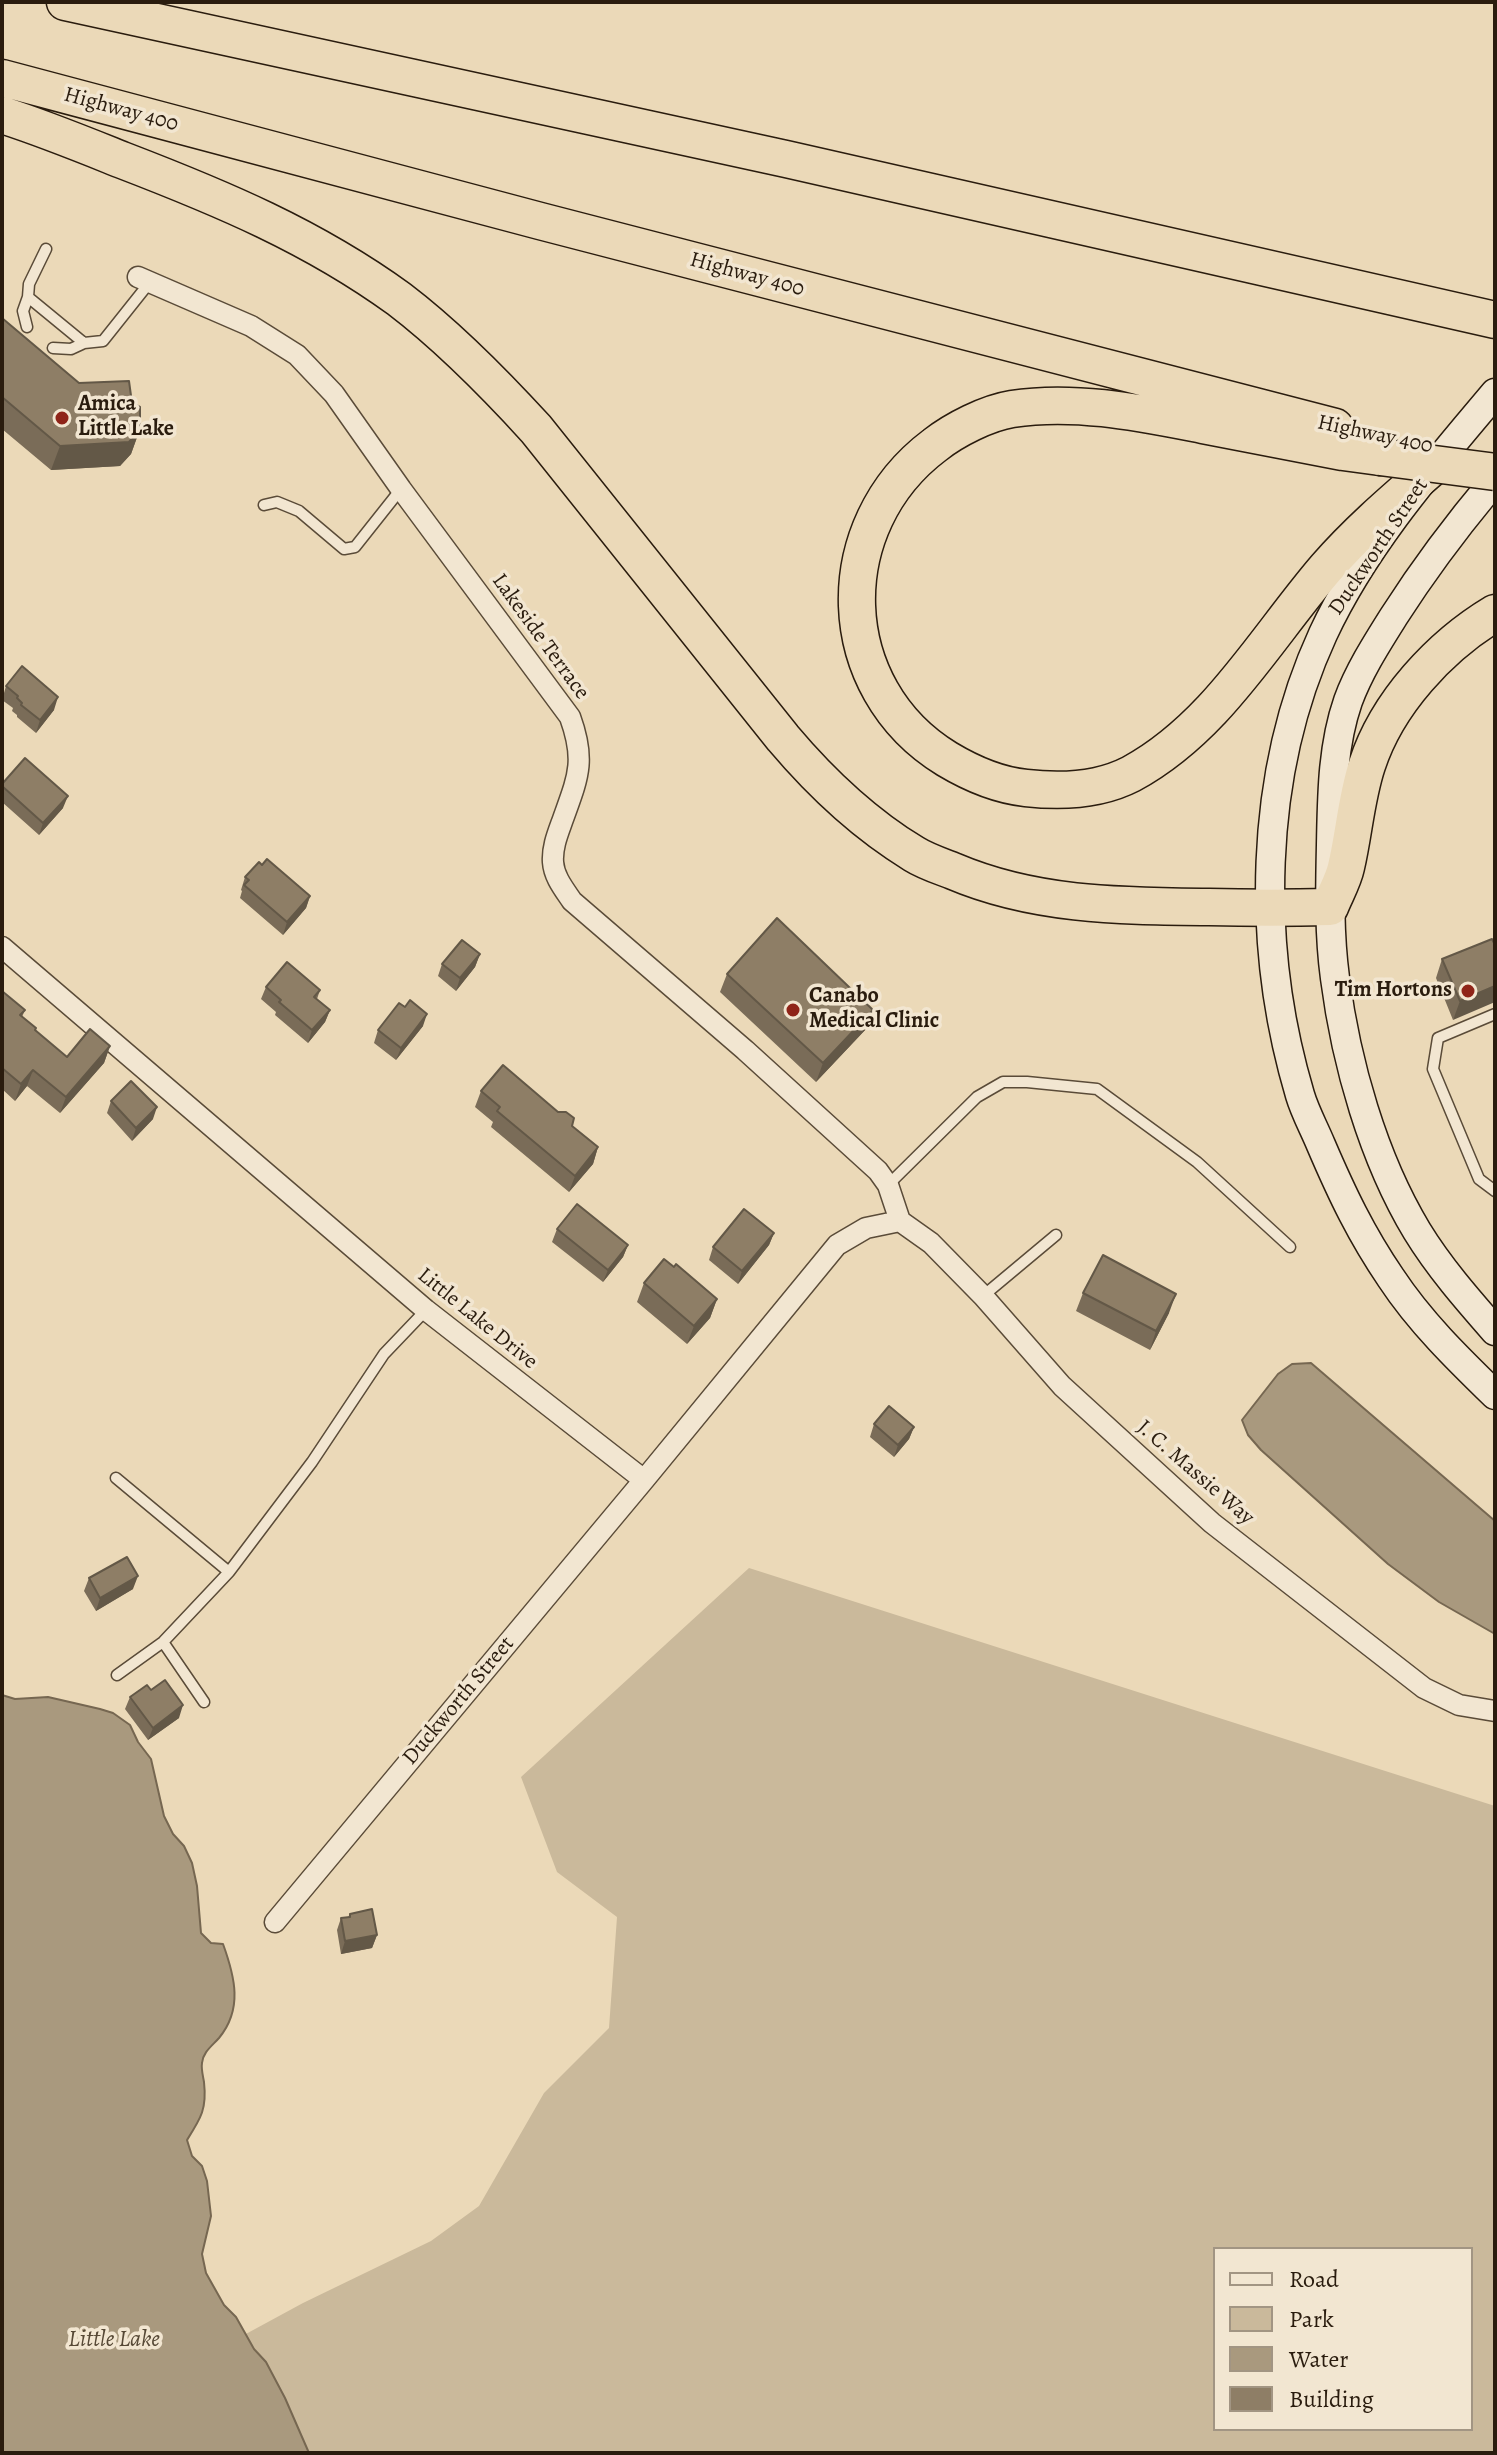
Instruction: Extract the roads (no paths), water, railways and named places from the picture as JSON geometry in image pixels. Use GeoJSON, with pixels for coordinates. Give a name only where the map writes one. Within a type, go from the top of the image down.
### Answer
{"type":"FeatureCollection","features":[{"type":"Feature","properties":{"kind":"highway"},"geometry":{"type":"LineString","coordinates":[[65,2],[786,159],[1489,307]]}},
{"type":"Feature","properties":{"kind":"highway","name":"Highway 400"},"geometry":{"type":"LineString","coordinates":[[2,78],[1325,425],[1387,447],[1495,462]]}},
{"type":"Feature","properties":{"kind":"highway"},"geometry":{"type":"LineString","coordinates":[[2,115],[209,193],[271,221],[399,300],[469,360],[536,429],[810,770],[840,800],[916,855],[1004,889],[1046,899],[1105,905],[1271,909],[1330,907],[1345,870],[1366,767],[1390,717],[1409,689],[1437,658],[1495,613]]}},
{"type":"Feature","properties":{"kind":"highway"},"geometry":{"type":"LineString","coordinates":[[1435,465],[1376,516],[1328,566],[1216,704],[1169,749],[1130,775],[1108,783],[1062,790],[997,783],[973,774],[933,750],[914,734],[886,701],[874,679],[856,613],[857,577],[875,518],[898,481],[924,454],[956,430],[1008,410],[1048,406],[1110,408],[1343,452],[1387,447],[1495,472]]}},
{"type":"Feature","properties":{"kind":"main road","name":"Duckworth Street"},"geometry":{"type":"LineString","coordinates":[[1495,393],[1389,525],[1352,580],[1311,663],[1282,763],[1272,839],[1271,909],[1278,1005],[1298,1087],[1347,1207],[1392,1281],[1423,1322],[1495,1395]]}},
{"type":"Feature","properties":{"kind":"main road"},"geometry":{"type":"LineString","coordinates":[[1495,480],[1419,576],[1373,650],[1348,702],[1334,772],[1330,907],[1335,977],[1343,1027],[1367,1121],[1422,1238],[1495,1331]]}},
{"type":"Feature","properties":{"kind":"street","name":"Lakeside Terrace"},"geometry":{"type":"LineString","coordinates":[[144,280],[251,326],[297,355],[334,394],[570,717],[579,742],[579,764],[574,788],[555,839],[553,862],[558,880],[572,901],[745,1050],[870,1164],[888,1185],[900,1221]]}},
{"type":"Feature","properties":{"kind":"street","name":"Little Lake Drive"},"geometry":{"type":"LineString","coordinates":[[2,947],[426,1310],[644,1480]]}},
{"type":"Feature","properties":{"kind":"street","name":"J. C. Massie Way"},"geometry":{"type":"LineString","coordinates":[[900,1221],[931,1243],[983,1296],[1062,1386],[1212,1523],[1424,1688],[1459,1705],[1495,1711]]}},
{"type":"Feature","properties":{"kind":"street"},"geometry":{"type":"LineString","coordinates":[[644,1480],[837,1245],[866,1228],[900,1221]]}},
{"type":"Feature","properties":{"kind":"street","name":"Duckworth Street"},"geometry":{"type":"LineString","coordinates":[[275,1922],[644,1480]]}},
{"type":"Feature","properties":{"kind":"lane"},"geometry":{"type":"LineString","coordinates":[[27,327],[23,311],[29,284],[46,249]]}},
{"type":"Feature","properties":{"kind":"lane"},"geometry":{"type":"LineString","coordinates":[[53,348],[71,349],[84,343],[103,341],[144,280]]}},
{"type":"Feature","properties":{"kind":"lane"},"geometry":{"type":"LineString","coordinates":[[28,297],[84,343]]}},
{"type":"Feature","properties":{"kind":"lane"},"geometry":{"type":"LineString","coordinates":[[264,505],[277,502],[299,511],[344,549],[355,547],[401,489]]}},
{"type":"Feature","properties":{"kind":"lane"},"geometry":{"type":"LineString","coordinates":[[1495,1014],[1438,1038],[1433,1069],[1479,1179],[1495,1191]]}},
{"type":"Feature","properties":{"kind":"lane"},"geometry":{"type":"LineString","coordinates":[[888,1185],[977,1097],[1003,1082],[1097,1089],[1197,1162],[1290,1247]]}},
{"type":"Feature","properties":{"kind":"lane"},"geometry":{"type":"LineString","coordinates":[[983,1296],[1056,1235]]}},
{"type":"Feature","properties":{"kind":"lane"},"geometry":{"type":"LineString","coordinates":[[117,1675],[163,1642],[229,1572],[312,1462],[384,1354],[426,1310]]}},
{"type":"Feature","properties":{"kind":"lane"},"geometry":{"type":"LineString","coordinates":[[116,1478],[229,1572]]}},
{"type":"Feature","properties":{"kind":"lane"},"geometry":{"type":"LineString","coordinates":[[163,1642],[204,1702]]}},
{"type":"Feature","properties":{"kind":"water"},"geometry":{"type":"Polygon","coordinates":[[[1311,1363],[1495,1521],[1495,1634],[1439,1602],[1388,1564],[1248,1435],[1242,1420],[1278,1374],[1292,1364],[1311,1363]]]}},
{"type":"Feature","properties":{"kind":"water","name":"Little Lake"},"geometry":{"type":"Polygon","coordinates":[[[2,1695],[15,1699],[48,1697],[113,1713],[130,1725],[151,1759],[164,1816],[192,1863],[201,1933],[211,1943],[223,1944],[233,1981],[231,2016],[227,2027],[203,2059],[204,2106],[187,2140],[192,2156],[202,2166],[207,2181],[211,2216],[202,2254],[206,2273],[224,2305],[236,2317],[254,2349],[266,2362],[309,2453],[2,2453],[2,1695]]]}},
{"type":"Feature","properties":{"kind":"place","name":"Amica Little Lake"},"geometry":{"type":"Point","coordinates":[62,418]}},
{"type":"Feature","properties":{"kind":"place","name":"Tim Hortons"},"geometry":{"type":"Point","coordinates":[1468,991]}},
{"type":"Feature","properties":{"kind":"place","name":"Canabo Medical Clinic"},"geometry":{"type":"Point","coordinates":[793,1010]}}]}
